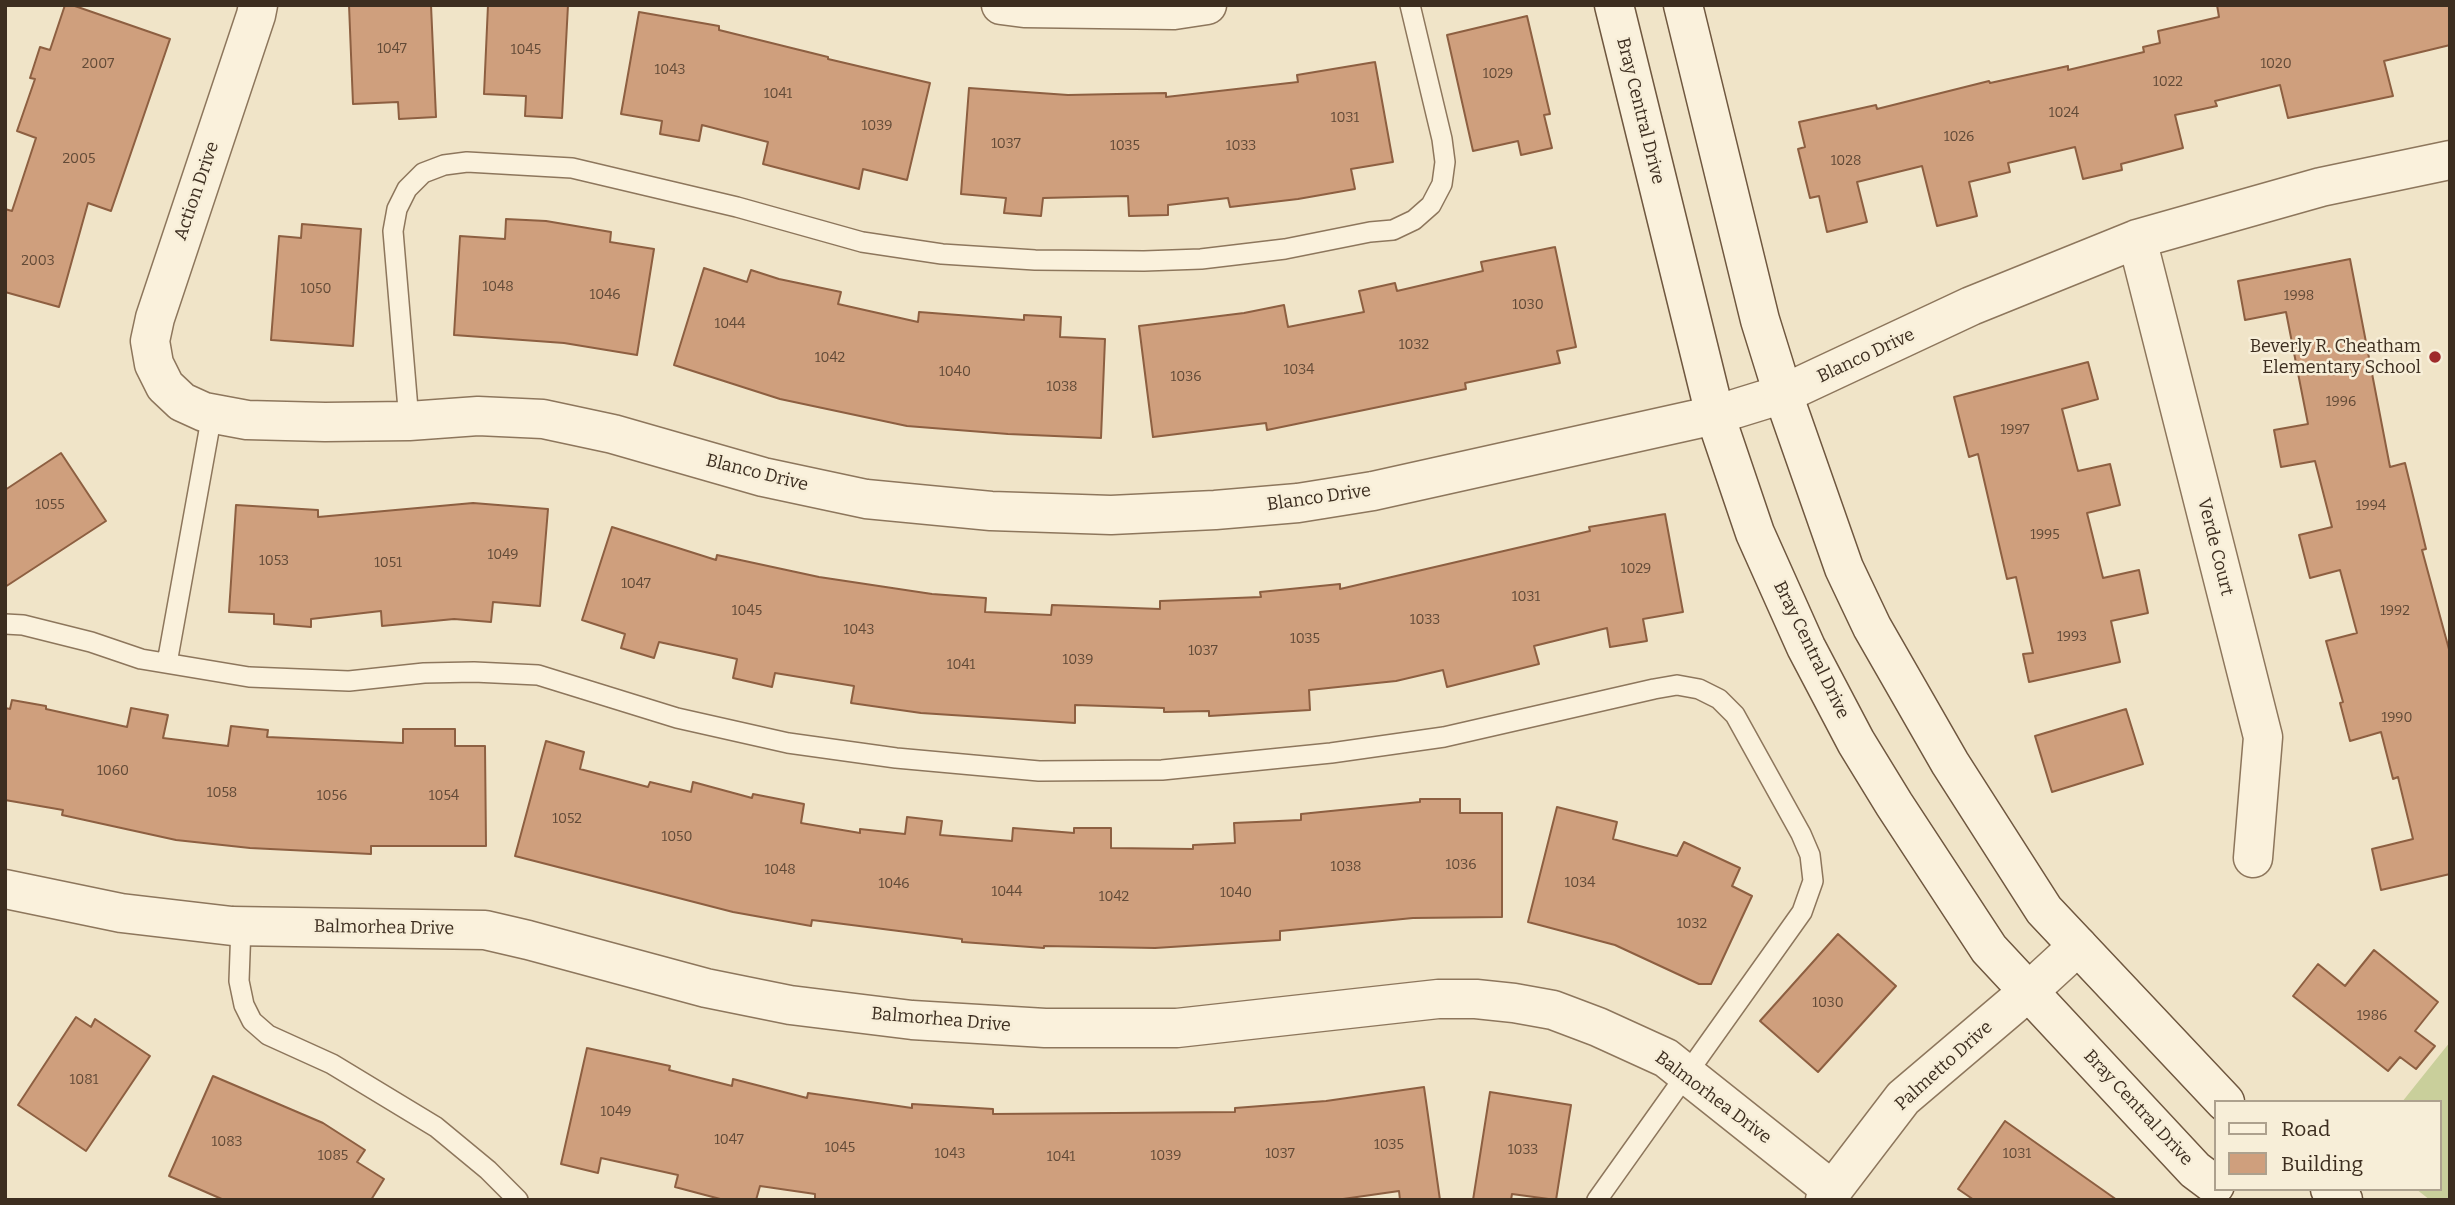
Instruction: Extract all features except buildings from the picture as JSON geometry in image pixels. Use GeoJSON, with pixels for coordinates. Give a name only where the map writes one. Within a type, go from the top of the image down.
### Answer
{"type":"FeatureCollection","features":[{"type":"Feature","properties":{"kind":"street","name":"Action Drive"},"geometry":{"type":"LineString","coordinates":[[160,378],[153,365],[150,341],[155,317],[258,5]]}},
{"type":"Feature","properties":{"kind":"street"},"geometry":{"type":"LineString","coordinates":[[1001,5],[1102,10],[1174,10],[1207,5]]}},
{"type":"Feature","properties":{"kind":"street","name":"Bray Central Drive"},"geometry":{"type":"LineString","coordinates":[[1614,5],[1714,415],[1755,533],[1806,647],[1856,742],[1989,949],[2195,1170],[2214,1184]]}},
{"type":"Feature","properties":{"kind":"street"},"geometry":{"type":"LineString","coordinates":[[1683,5],[1760,320],[1844,568],[1872,627],[1950,763],[2044,910],[2223,1100]]}},
{"type":"Feature","properties":{"kind":"street","name":"Blanco Drive"},"geometry":{"type":"LineString","coordinates":[[160,378],[182,402],[212,414],[247,420],[409,421],[478,416],[543,419],[613,434],[763,477],[866,499],[991,511],[1111,515],[1298,503],[1373,491],[1714,415],[1783,394],[1971,306],[2137,239],[2321,187],[2450,160]]}},
{"type":"Feature","properties":{"kind":"street","name":"Verde Court"},"geometry":{"type":"LineString","coordinates":[[2137,239],[2263,737],[2253,858]]}},
{"type":"Feature","properties":{"kind":"street","name":"Balmorhea Drive"},"geometry":{"type":"LineString","coordinates":[[5,889],[121,913],[241,926],[485,930],[706,988],[790,1005],[912,1020],[1045,1028],[1177,1028],[1438,999],[1476,999],[1553,1010],[1666,1058],[1829,1195]]}},
{"type":"Feature","properties":{"kind":"street","name":"Palmetto Drive"},"geometry":{"type":"LineString","coordinates":[[1829,1195],[1903,1098],[2078,946]]}},
{"type":"Feature","properties":{"kind":"lane"},"geometry":{"type":"LineString","coordinates":[[409,421],[393,231],[397,209],[407,189],[424,173],[444,164],[467,162],[572,167],[737,207],[862,243],[942,254],[1035,260],[1144,261],[1201,259],[1286,249],[1393,230],[1414,220],[1431,205],[1441,184],[1445,162],[1410,5]]}},
{"type":"Feature","properties":{"kind":"lane"},"geometry":{"type":"LineString","coordinates":[[167,663],[212,414]]}},
{"type":"Feature","properties":{"kind":"lane"},"geometry":{"type":"LineString","coordinates":[[5,624],[23,625],[91,642],[141,659],[248,677],[348,681],[424,673],[538,675],[677,718],[788,743],[896,758],[1038,771],[1162,769],[1331,754],[1444,737],[1654,689],[1677,685],[1699,688],[1719,699],[1735,715],[1801,834],[1810,855],[1813,881],[1802,912],[1597,1200]]}},
{"type":"Feature","properties":{"kind":"lane"},"geometry":{"type":"LineString","coordinates":[[241,926],[239,981],[244,1005],[252,1021],[268,1035],[332,1063],[436,1127],[488,1170],[518,1200]]}},
{"type":"Feature","properties":{"kind":"green space"},"geometry":{"type":"Polygon","coordinates":[[[2450,1042],[2450,1200],[2430,1200],[2419,1191],[2441,1191],[2441,1100],[2404,1100],[2450,1042]]]}},
{"type":"Feature","properties":{"kind":"place","name":"Beverly R. Cheatham Elementary School"},"geometry":{"type":"Point","coordinates":[2435,357]}}]}
